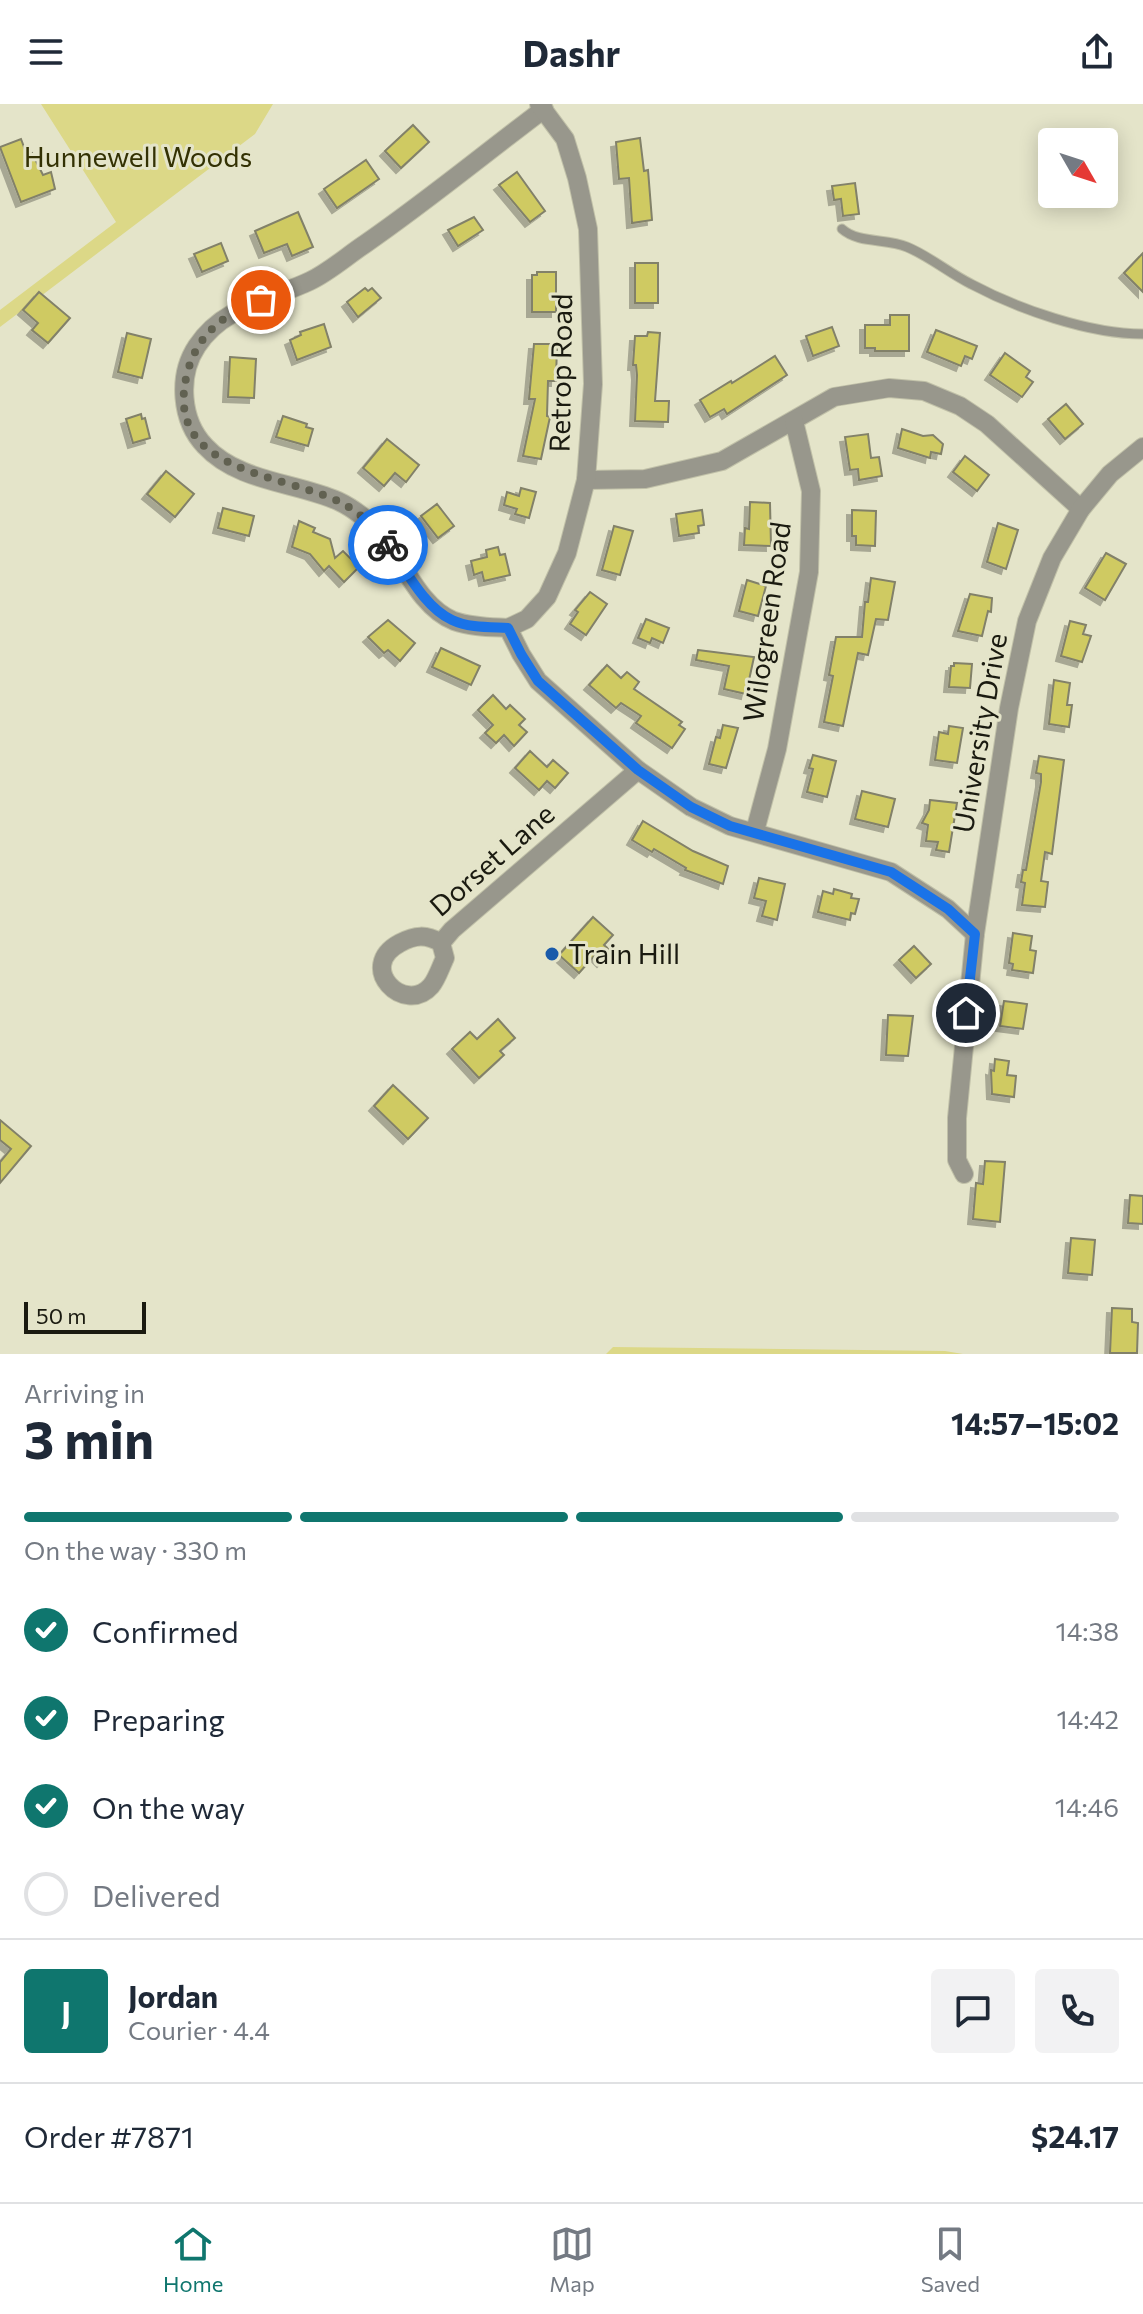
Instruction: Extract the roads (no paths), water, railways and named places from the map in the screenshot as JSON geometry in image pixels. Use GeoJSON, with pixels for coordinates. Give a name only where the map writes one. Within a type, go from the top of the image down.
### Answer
{"type":"FeatureCollection","features":[{"type":"Feature","properties":{"kind":"street","name":"Retrop Road"},"geometry":{"type":"LineString","coordinates":[[508,628],[527,619],[547,597],[567,553],[586,480],[593,384],[588,229],[565,139],[542,107]]}},
{"type":"Feature","properties":{"kind":"street"},"geometry":{"type":"LineString","coordinates":[[542,107],[392,226],[313,280],[242,307],[212,327],[195,348],[186,378],[184,407],[192,431],[221,460],[244,471],[338,501],[362,516],[380,533],[437,610],[453,621],[508,628],[538,681],[638,770],[691,807],[730,826],[891,872],[948,909],[975,934]]}},
{"type":"Feature","properties":{"kind":"street"},"geometry":{"type":"LineString","coordinates":[[586,480],[645,479],[722,461],[834,397],[889,388],[924,391],[960,406],[987,424],[1081,509]]}},
{"type":"Feature","properties":{"kind":"street","name":"Wilogreen Road"},"geometry":{"type":"LineString","coordinates":[[755,831],[777,749],[809,572],[811,491],[794,421]]}},
{"type":"Feature","properties":{"kind":"street","name":"University Drive"},"geometry":{"type":"LineString","coordinates":[[964,1174],[957,1160],[961,1065],[975,934],[1009,708],[1027,621],[1052,558],[1081,509],[1110,474],[1143,447]]}},
{"type":"Feature","properties":{"kind":"street","name":"Dorset Lane"},"geometry":{"type":"LineString","coordinates":[[441,943],[492,893],[638,770]]}},
{"type":"Feature","properties":{"kind":"street","name":"Dorset Lane"},"geometry":{"type":"LineString","coordinates":[[412,936],[429,937],[441,943],[445,958],[431,987],[417,996],[404,996],[393,990],[385,980],[381,961],[386,950],[412,936]]}},
{"type":"Feature","properties":{"kind":"lane"},"geometry":{"type":"LineString","coordinates":[[842,229],[849,236],[889,240],[910,248],[1005,300],[1090,326],[1143,334]]}},
{"type":"Feature","properties":{"kind":"place","name":"Train Hill"},"geometry":{"type":"Point","coordinates":[552,954]}},
{"type":"Feature","properties":{"kind":"park label","name":"Hunnewell Woods"},"geometry":{"type":"Point","coordinates":[138,157]}}]}
